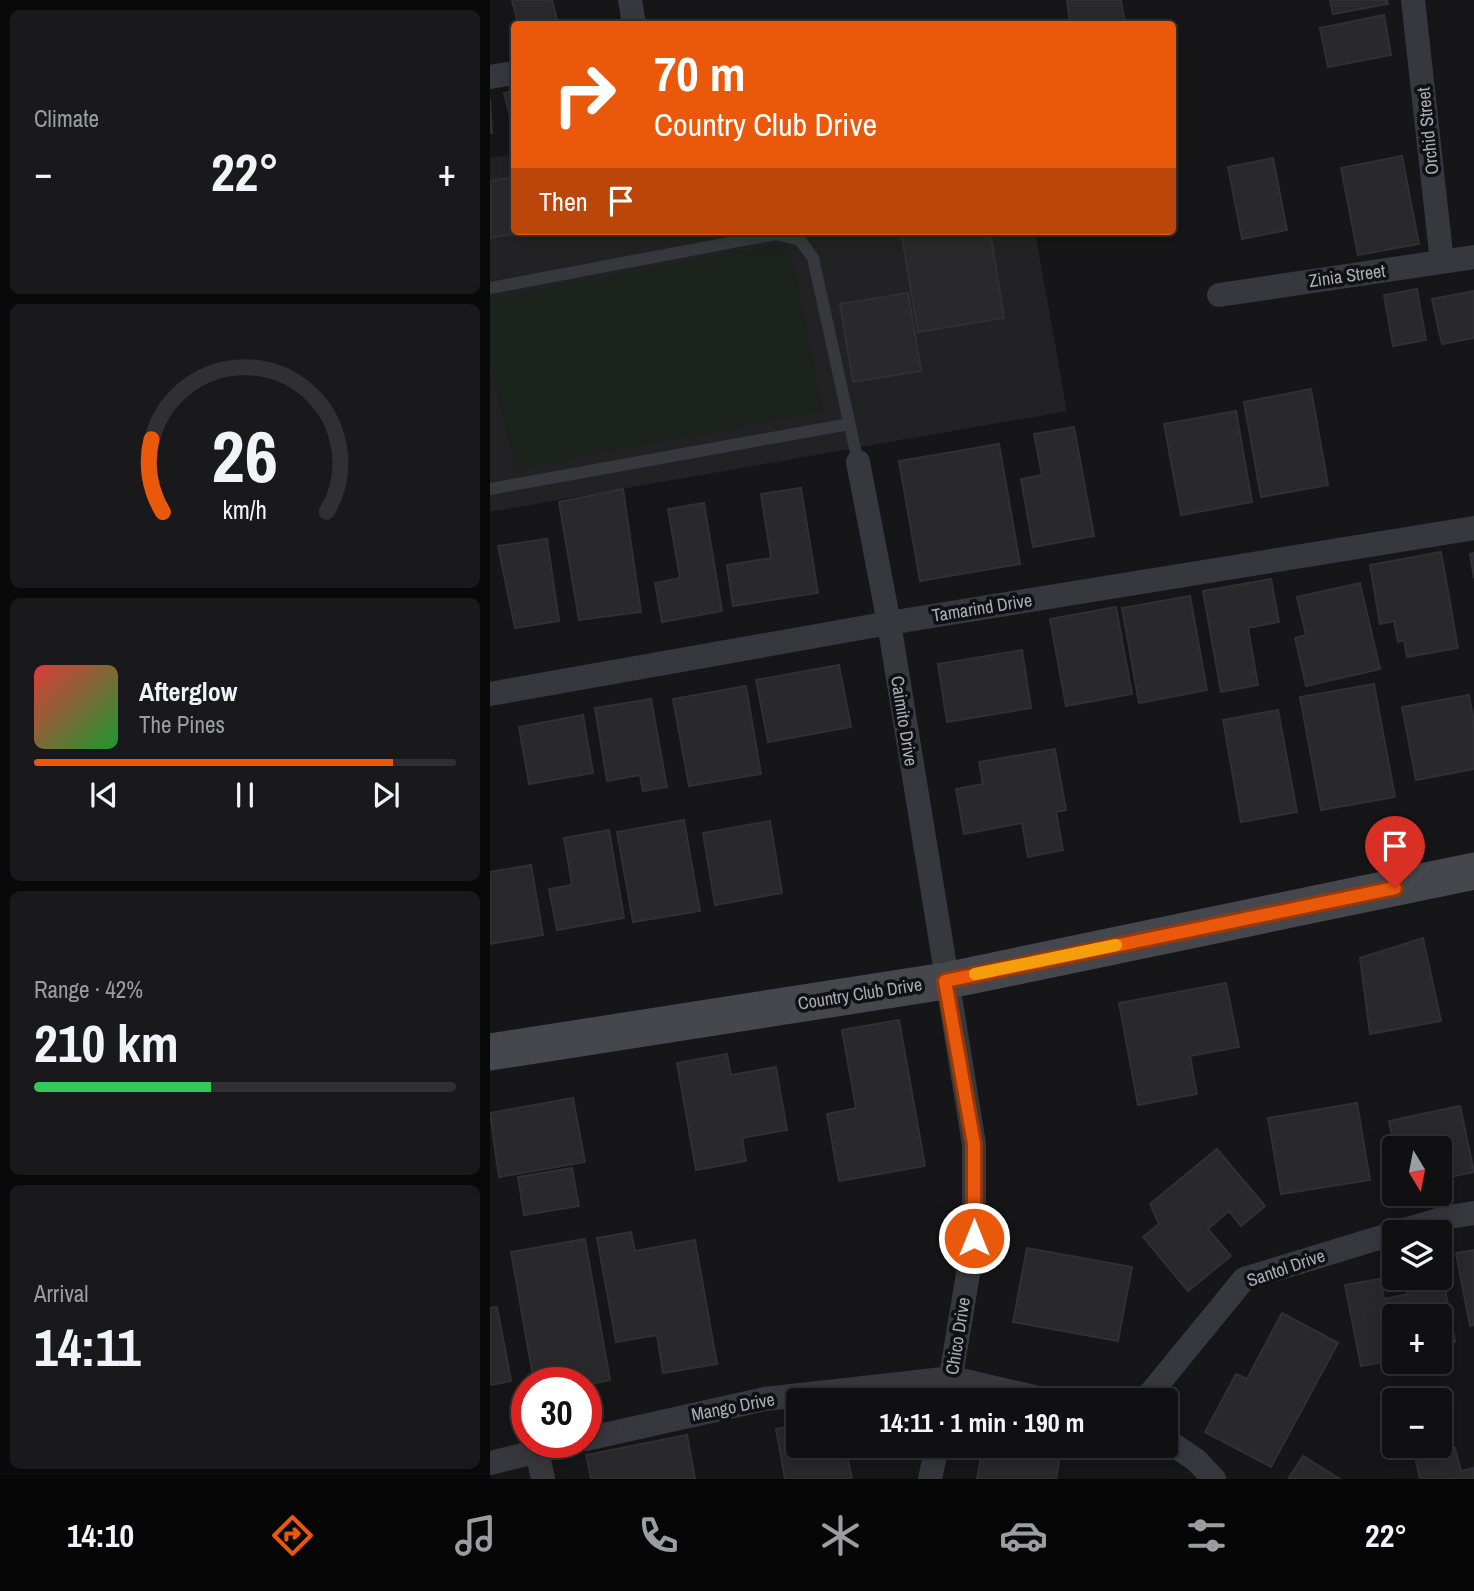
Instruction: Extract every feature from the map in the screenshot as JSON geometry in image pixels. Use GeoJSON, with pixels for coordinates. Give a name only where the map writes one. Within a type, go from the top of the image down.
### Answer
{"type":"FeatureCollection","features":[{"type":"Feature","properties":{"kind":"street"},"geometry":{"type":"LineString","coordinates":[[630,0],[634,21]]}},
{"type":"Feature","properties":{"kind":"street","name":"Orchid Street"},"geometry":{"type":"LineString","coordinates":[[1413,0],[1442,262]]}},
{"type":"Feature","properties":{"kind":"street"},"geometry":{"type":"LineString","coordinates":[[490,77],[511,74]]}},
{"type":"Feature","properties":{"kind":"street","name":"Zinia Street"},"geometry":{"type":"LineString","coordinates":[[1219,295],[1474,257]]}},
{"type":"Feature","properties":{"kind":"street","name":"Caimito Drive"},"geometry":{"type":"LineString","coordinates":[[858,462],[888,623],[945,981]]}},
{"type":"Feature","properties":{"kind":"street","name":"Tamarind Drive"},"geometry":{"type":"LineString","coordinates":[[490,694],[888,623],[1474,528]]}},
{"type":"Feature","properties":{"kind":"street","name":"Country Club Drive"},"geometry":{"type":"LineString","coordinates":[[490,1052],[945,981],[1474,871]]}},
{"type":"Feature","properties":{"kind":"street","name":"Chico Drive"},"geometry":{"type":"LineString","coordinates":[[945,981],[974,1144],[974,1238],[949,1388]]}},
{"type":"Feature","properties":{"kind":"street","name":"Santol Drive"},"geometry":{"type":"LineString","coordinates":[[1438,1220],[1474,1213]]}},
{"type":"Feature","properties":{"kind":"street","name":"Santol Drive"},"geometry":{"type":"LineString","coordinates":[[1155,1388],[1244,1279],[1382,1237]]}},
{"type":"Feature","properties":{"kind":"street","name":"Mango Drive"},"geometry":{"type":"LineString","coordinates":[[602,1435],[765,1399],[786,1398]]}},
{"type":"Feature","properties":{"kind":"street"},"geometry":{"type":"LineString","coordinates":[[1178,1448],[1196,1460],[1214,1479]]}},
{"type":"Feature","properties":{"kind":"street"},"geometry":{"type":"LineString","coordinates":[[490,1463],[511,1458]]}},
{"type":"Feature","properties":{"kind":"street"},"geometry":{"type":"LineString","coordinates":[[538,1458],[543,1479]]}},
{"type":"Feature","properties":{"kind":"street"},"geometry":{"type":"LineString","coordinates":[[930,1479],[934,1458]]}},
{"type":"Feature","properties":{"kind":"lane"},"geometry":{"type":"LineString","coordinates":[[490,288],[771,235]]}},
{"type":"Feature","properties":{"kind":"lane"},"geometry":{"type":"LineString","coordinates":[[780,235],[800,240],[813,258],[858,462]]}},
{"type":"Feature","properties":{"kind":"lane"},"geometry":{"type":"LineString","coordinates":[[490,489],[849,425]]}},
{"type":"Feature","properties":{"kind":"shaded area"},"geometry":{"type":"Polygon","coordinates":[[[511,154],[511,235],[1036,235],[1067,411],[490,512],[490,158],[511,154]]]}},
{"type":"Feature","properties":{"kind":"shaded area"},"geometry":{"type":"Polygon","coordinates":[[[789,242],[823,411],[515,469],[490,363],[490,298],[789,242]]]}},
{"type":"Feature","properties":{"kind":"building"},"geometry":{"type":"Polygon","coordinates":[[[512,0],[552,0],[557,21],[517,21],[512,0]]]}},
{"type":"Feature","properties":{"kind":"building"},"geometry":{"type":"Polygon","coordinates":[[[1067,0],[1121,0],[1124,21],[1070,21],[1067,0]]]}},
{"type":"Feature","properties":{"kind":"building"},"geometry":{"type":"Polygon","coordinates":[[[1330,0],[1387,0],[1388,4],[1333,14],[1330,0]]]}},
{"type":"Feature","properties":{"kind":"building"},"geometry":{"type":"Polygon","coordinates":[[[1384,15],[1391,55],[1328,67],[1320,28],[1384,15]]]}},
{"type":"Feature","properties":{"kind":"building"},"geometry":{"type":"Polygon","coordinates":[[[511,92],[511,121],[504,93],[511,92]]]}},
{"type":"Feature","properties":{"kind":"building"},"geometry":{"type":"Polygon","coordinates":[[[490,98],[492,133],[490,133],[490,98]]]}},
{"type":"Feature","properties":{"kind":"building"},"geometry":{"type":"Polygon","coordinates":[[[1402,156],[1419,244],[1358,255],[1341,168],[1402,156]]]}},
{"type":"Feature","properties":{"kind":"building"},"geometry":{"type":"Polygon","coordinates":[[[1273,158],[1287,230],[1242,239],[1228,167],[1273,158]]]}},
{"type":"Feature","properties":{"kind":"building"},"geometry":{"type":"Polygon","coordinates":[[[511,178],[511,234],[490,238],[490,181],[511,178]]]}},
{"type":"Feature","properties":{"kind":"building"},"geometry":{"type":"Polygon","coordinates":[[[902,235],[991,235],[1004,318],[918,332],[902,235]]]}},
{"type":"Feature","properties":{"kind":"building"},"geometry":{"type":"Polygon","coordinates":[[[1417,289],[1426,340],[1393,346],[1384,295],[1417,289]]]}},
{"type":"Feature","properties":{"kind":"building"},"geometry":{"type":"Polygon","coordinates":[[[1474,291],[1474,338],[1442,344],[1432,299],[1474,291]]]}},
{"type":"Feature","properties":{"kind":"building"},"geometry":{"type":"Polygon","coordinates":[[[908,293],[921,371],[853,382],[840,304],[908,293]]]}},
{"type":"Feature","properties":{"kind":"building"},"geometry":{"type":"Polygon","coordinates":[[[1311,389],[1328,485],[1261,497],[1244,402],[1311,389]]]}},
{"type":"Feature","properties":{"kind":"building"},"geometry":{"type":"Polygon","coordinates":[[[1236,411],[1252,502],[1181,515],[1164,424],[1236,411]]]}},
{"type":"Feature","properties":{"kind":"building"},"geometry":{"type":"Polygon","coordinates":[[[1074,427],[1094,536],[1033,547],[1021,479],[1042,475],[1034,434],[1074,427]]]}},
{"type":"Feature","properties":{"kind":"building"},"geometry":{"type":"Polygon","coordinates":[[[999,444],[1020,564],[920,581],[899,461],[999,444]]]}},
{"type":"Feature","properties":{"kind":"building"},"geometry":{"type":"Polygon","coordinates":[[[801,488],[818,593],[733,606],[727,565],[771,558],[761,494],[801,488]]]}},
{"type":"Feature","properties":{"kind":"building"},"geometry":{"type":"Polygon","coordinates":[[[623,489],[641,612],[579,620],[559,502],[623,489]]]}},
{"type":"Feature","properties":{"kind":"building"},"geometry":{"type":"Polygon","coordinates":[[[704,503],[722,611],[662,622],[655,583],[680,578],[668,509],[704,503]]]}},
{"type":"Feature","properties":{"kind":"building"},"geometry":{"type":"Polygon","coordinates":[[[547,539],[559,621],[515,628],[498,546],[547,539]]]}},
{"type":"Feature","properties":{"kind":"building"},"geometry":{"type":"Polygon","coordinates":[[[1441,552],[1458,648],[1407,657],[1404,640],[1398,642],[1394,621],[1380,624],[1370,565],[1441,552]]]}},
{"type":"Feature","properties":{"kind":"building"},"geometry":{"type":"Polygon","coordinates":[[[1474,553],[1474,578],[1470,554],[1474,553]]]}},
{"type":"Feature","properties":{"kind":"building"},"geometry":{"type":"Polygon","coordinates":[[[1271,579],[1279,622],[1248,628],[1258,685],[1221,692],[1203,591],[1271,579]]]}},
{"type":"Feature","properties":{"kind":"building"},"geometry":{"type":"Polygon","coordinates":[[[1360,583],[1380,669],[1306,686],[1295,638],[1306,635],[1297,597],[1360,583]]]}},
{"type":"Feature","properties":{"kind":"building"},"geometry":{"type":"Polygon","coordinates":[[[1190,596],[1207,690],[1139,703],[1122,608],[1190,596]]]}},
{"type":"Feature","properties":{"kind":"building"},"geometry":{"type":"Polygon","coordinates":[[[1116,607],[1132,694],[1066,706],[1050,619],[1116,607]]]}},
{"type":"Feature","properties":{"kind":"building"},"geometry":{"type":"Polygon","coordinates":[[[1022,650],[1031,708],[947,722],[938,664],[1022,650]]]}},
{"type":"Feature","properties":{"kind":"building"},"geometry":{"type":"Polygon","coordinates":[[[839,665],[851,727],[768,742],[756,680],[839,665]]]}},
{"type":"Feature","properties":{"kind":"building"},"geometry":{"type":"Polygon","coordinates":[[[1374,684],[1395,797],[1321,810],[1300,697],[1374,684]]]}},
{"type":"Feature","properties":{"kind":"building"},"geometry":{"type":"Polygon","coordinates":[[[746,686],[761,774],[689,786],[673,699],[746,686]]]}},
{"type":"Feature","properties":{"kind":"building"},"geometry":{"type":"Polygon","coordinates":[[[1469,695],[1474,724],[1474,769],[1416,780],[1402,707],[1469,695]]]}},
{"type":"Feature","properties":{"kind":"building"},"geometry":{"type":"Polygon","coordinates":[[[651,699],[667,787],[643,791],[640,775],[607,781],[595,708],[651,699]]]}},
{"type":"Feature","properties":{"kind":"building"},"geometry":{"type":"Polygon","coordinates":[[[1278,710],[1297,812],[1241,822],[1223,720],[1278,710]]]}},
{"type":"Feature","properties":{"kind":"building"},"geometry":{"type":"Polygon","coordinates":[[[583,715],[593,773],[529,784],[519,727],[583,715]]]}},
{"type":"Feature","properties":{"kind":"building"},"geometry":{"type":"Polygon","coordinates":[[[1055,749],[1066,810],[1056,812],[1063,850],[1028,857],[1022,823],[964,834],[956,789],[983,784],[979,762],[1055,749]]]}},
{"type":"Feature","properties":{"kind":"building"},"geometry":{"type":"Polygon","coordinates":[[[684,820],[700,911],[633,922],[617,832],[684,820]]]}},
{"type":"Feature","properties":{"kind":"building"},"geometry":{"type":"Polygon","coordinates":[[[770,821],[782,893],[715,905],[703,833],[770,821]]]}},
{"type":"Feature","properties":{"kind":"building"},"geometry":{"type":"Polygon","coordinates":[[[609,830],[624,918],[557,930],[549,889],[572,885],[564,838],[609,830]]]}},
{"type":"Feature","properties":{"kind":"building"},"geometry":{"type":"Polygon","coordinates":[[[531,865],[543,935],[490,944],[490,872],[531,865]]]}},
{"type":"Feature","properties":{"kind":"building"},"geometry":{"type":"Polygon","coordinates":[[[1423,938],[1441,1021],[1370,1034],[1360,958],[1423,938]]]}},
{"type":"Feature","properties":{"kind":"building"},"geometry":{"type":"Polygon","coordinates":[[[1226,983],[1239,1047],[1190,1056],[1197,1094],[1138,1105],[1119,1003],[1226,983]]]}},
{"type":"Feature","properties":{"kind":"building"},"geometry":{"type":"Polygon","coordinates":[[[899,1020],[925,1166],[839,1181],[827,1114],[856,1108],[842,1030],[899,1020]]]}},
{"type":"Feature","properties":{"kind":"building"},"geometry":{"type":"Polygon","coordinates":[[[727,1054],[731,1075],[776,1067],[787,1130],[742,1138],[746,1161],[696,1170],[677,1063],[727,1054]]]}},
{"type":"Feature","properties":{"kind":"building"},"geometry":{"type":"Polygon","coordinates":[[[573,1098],[585,1162],[499,1177],[490,1113],[573,1098]]]}},
{"type":"Feature","properties":{"kind":"building"},"geometry":{"type":"Polygon","coordinates":[[[1357,1103],[1370,1180],[1281,1194],[1268,1118],[1357,1103]]]}},
{"type":"Feature","properties":{"kind":"building"},"geometry":{"type":"Polygon","coordinates":[[[1460,1106],[1474,1172],[1452,1177],[1452,1136],[1392,1136],[1389,1121],[1460,1106]]]}},
{"type":"Feature","properties":{"kind":"building"},"geometry":{"type":"Polygon","coordinates":[[[1217,1149],[1265,1206],[1241,1226],[1229,1211],[1208,1229],[1231,1256],[1188,1291],[1143,1237],[1159,1224],[1150,1204],[1217,1149]]]}},
{"type":"Feature","properties":{"kind":"building"},"geometry":{"type":"Polygon","coordinates":[[[572,1168],[579,1206],[524,1215],[518,1177],[572,1168]]]}},
{"type":"Feature","properties":{"kind":"building"},"geometry":{"type":"Polygon","coordinates":[[[631,1232],[635,1251],[695,1240],[717,1364],[663,1373],[657,1335],[616,1342],[597,1238],[631,1232]]]}},
{"type":"Feature","properties":{"kind":"building"},"geometry":{"type":"Polygon","coordinates":[[[585,1239],[610,1380],[602,1382],[602,1367],[531,1367],[511,1252],[585,1239]]]}},
{"type":"Feature","properties":{"kind":"building"},"geometry":{"type":"Polygon","coordinates":[[[1027,1248],[1132,1267],[1118,1341],[1013,1322],[1027,1248]]]}},
{"type":"Feature","properties":{"kind":"building"},"geometry":{"type":"Polygon","coordinates":[[[1474,1250],[1474,1325],[1470,1326],[1456,1253],[1474,1250]]]}},
{"type":"Feature","properties":{"kind":"building"},"geometry":{"type":"Polygon","coordinates":[[[1380,1279],[1384,1299],[1408,1294],[1407,1290],[1445,1290],[1448,1304],[1382,1304],[1382,1362],[1361,1366],[1345,1285],[1380,1279]]]}},
{"type":"Feature","properties":{"kind":"building"},"geometry":{"type":"Polygon","coordinates":[[[497,1307],[511,1381],[490,1385],[490,1308],[497,1307]]]}},
{"type":"Feature","properties":{"kind":"building"},"geometry":{"type":"Polygon","coordinates":[[[1282,1313],[1338,1343],[1271,1467],[1205,1432],[1236,1374],[1247,1379],[1282,1313]]]}},
{"type":"Feature","properties":{"kind":"building"},"geometry":{"type":"Polygon","coordinates":[[[786,1427],[786,1458],[848,1458],[852,1479],[785,1479],[776,1429],[786,1427]]]}},
{"type":"Feature","properties":{"kind":"building"},"geometry":{"type":"Polygon","coordinates":[[[687,1435],[695,1479],[591,1479],[587,1458],[602,1458],[602,1452],[687,1435]]]}},
{"type":"Feature","properties":{"kind":"building"},"geometry":{"type":"Polygon","coordinates":[[[1455,1448],[1461,1471],[1474,1468],[1474,1479],[1420,1479],[1415,1458],[1452,1458],[1452,1449],[1455,1448]]]}},
{"type":"Feature","properties":{"kind":"building"},"geometry":{"type":"Polygon","coordinates":[[[1303,1456],[1340,1479],[1288,1479],[1303,1456]]]}},
{"type":"Feature","properties":{"kind":"building"},"geometry":{"type":"Polygon","coordinates":[[[981,1458],[1060,1458],[1056,1479],[977,1479],[981,1458]]]}},
{"type":"Feature","properties":{"kind":"slow traffic"},"geometry":{"type":"LineString","coordinates":[[975,974],[1116,945]]}},
{"type":"Feature","properties":{"kind":"route"},"geometry":{"type":"LineString","coordinates":[[974,1238],[974,1144],[945,981],[1395,888]]}}]}
